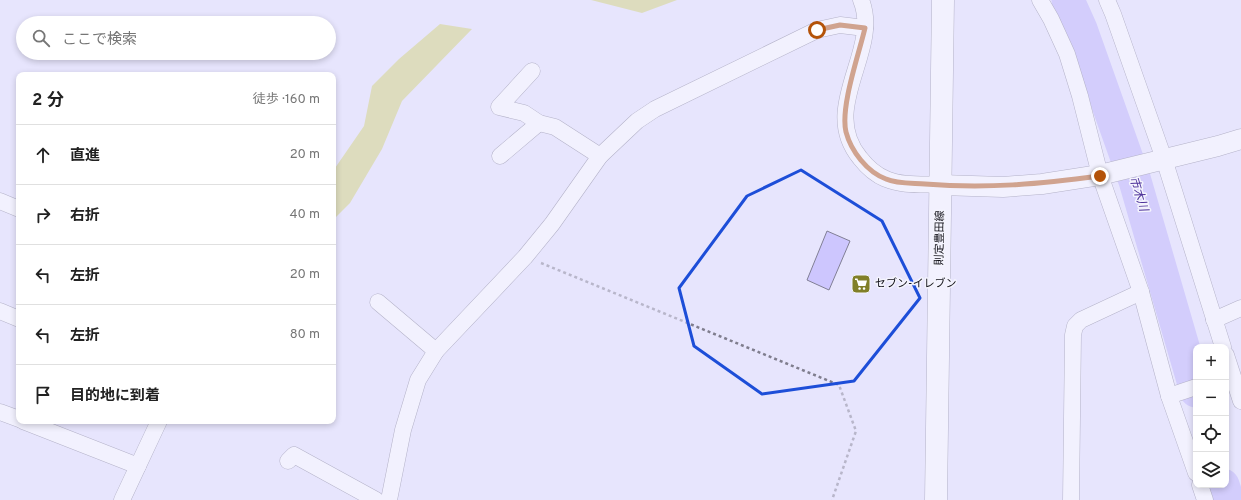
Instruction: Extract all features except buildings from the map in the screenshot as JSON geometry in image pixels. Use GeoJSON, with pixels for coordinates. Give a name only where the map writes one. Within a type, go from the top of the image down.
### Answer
{"type":"FeatureCollection","features":[{"type":"Feature","properties":{"kind":"main road","name":"則定豊田線"},"geometry":{"type":"LineString","coordinates":[[936,500],[943,0]]}},
{"type":"Feature","properties":{"kind":"street"},"geometry":{"type":"LineString","coordinates":[[861,0],[865,9],[865,28],[845,115],[846,131],[852,147],[870,169],[885,179],[941,185],[1003,187],[1042,184],[1100,176],[1218,146],[1241,138]]}},
{"type":"Feature","properties":{"kind":"street"},"geometry":{"type":"LineString","coordinates":[[1040,0],[1051,19],[1067,54],[1080,96],[1100,176],[1141,292],[1169,396],[1193,464]]}},
{"type":"Feature","properties":{"kind":"street"},"geometry":{"type":"LineString","coordinates":[[1106,0],[1113,14],[1164,159],[1223,344]]}},
{"type":"Feature","properties":{"kind":"street"},"geometry":{"type":"LineString","coordinates":[[389,500],[403,430],[418,380],[436,351],[525,257],[552,224],[600,156],[637,121],[655,109],[817,30],[840,25],[865,28]]}},
{"type":"Feature","properties":{"kind":"street"},"geometry":{"type":"LineString","coordinates":[[532,71],[499,107],[524,113],[539,123],[555,127],[600,156]]}},
{"type":"Feature","properties":{"kind":"street"},"geometry":{"type":"LineString","coordinates":[[500,156],[539,123]]}},
{"type":"Feature","properties":{"kind":"street"},"geometry":{"type":"LineString","coordinates":[[0,201],[16,208]]}},
{"type":"Feature","properties":{"kind":"street"},"geometry":{"type":"LineString","coordinates":[[1071,500],[1073,335],[1075,326],[1081,320],[1141,292]]}},
{"type":"Feature","properties":{"kind":"street"},"geometry":{"type":"LineString","coordinates":[[378,302],[436,351]]}},
{"type":"Feature","properties":{"kind":"street"},"geometry":{"type":"LineString","coordinates":[[1214,320],[1241,308]]}},
{"type":"Feature","properties":{"kind":"street"},"geometry":{"type":"LineString","coordinates":[[0,311],[16,317]]}},
{"type":"Feature","properties":{"kind":"street"},"geometry":{"type":"LineString","coordinates":[[1230,377],[1241,401]]}},
{"type":"Feature","properties":{"kind":"street"},"geometry":{"type":"LineString","coordinates":[[1169,396],[1193,388]]}},
{"type":"Feature","properties":{"kind":"street"},"geometry":{"type":"LineString","coordinates":[[0,412],[16,418]]}},
{"type":"Feature","properties":{"kind":"street"},"geometry":{"type":"LineString","coordinates":[[31,424],[138,466]]}},
{"type":"Feature","properties":{"kind":"street"},"geometry":{"type":"LineString","coordinates":[[122,500],[158,424]]}},
{"type":"Feature","properties":{"kind":"street"},"geometry":{"type":"LineString","coordinates":[[288,461],[294,455],[376,500]]}},
{"type":"Feature","properties":{"kind":"street"},"geometry":{"type":"LineString","coordinates":[[1201,488],[1205,500]]}},
{"type":"Feature","properties":{"kind":"path"},"geometry":{"type":"LineString","coordinates":[[525,257],[839,385],[856,431],[832,500]]}},
{"type":"Feature","properties":{"kind":"highlighted area"},"geometry":{"type":"Polygon","coordinates":[[[801,170],[882,221],[920,298],[854,381],[762,394],[694,346],[679,288],[747,196],[801,170]]]}},
{"type":"Feature","properties":{"kind":"shaded area"},"geometry":{"type":"Polygon","coordinates":[[[591,0],[677,0],[642,13],[591,0]]]}},
{"type":"Feature","properties":{"kind":"shaded area"},"geometry":{"type":"Polygon","coordinates":[[[440,24],[472,29],[402,101],[382,149],[350,203],[336,217],[336,167],[364,126],[372,86],[399,59],[440,24]]]}},
{"type":"Feature","properties":{"kind":"waterway","name":"市木川"},"geometry":{"type":"LineString","coordinates":[[1068,0],[1081,29],[1135,181],[1193,381]]}},
{"type":"Feature","properties":{"kind":"waterway","name":"市木川"},"geometry":{"type":"LineString","coordinates":[[1224,488],[1228,500]]}},
{"type":"Feature","properties":{"kind":"place","name":"セブン-イレブン"},"geometry":{"type":"Point","coordinates":[861,284]}},
{"type":"Feature","properties":{"kind":"route"},"geometry":{"type":"LineString","coordinates":[[817,30],[840,25],[865,28],[847,100],[845,115],[846,131],[852,147],[858,156],[870,169],[885,179],[941,185],[1003,187],[1042,184],[1100,176]]}}]}
